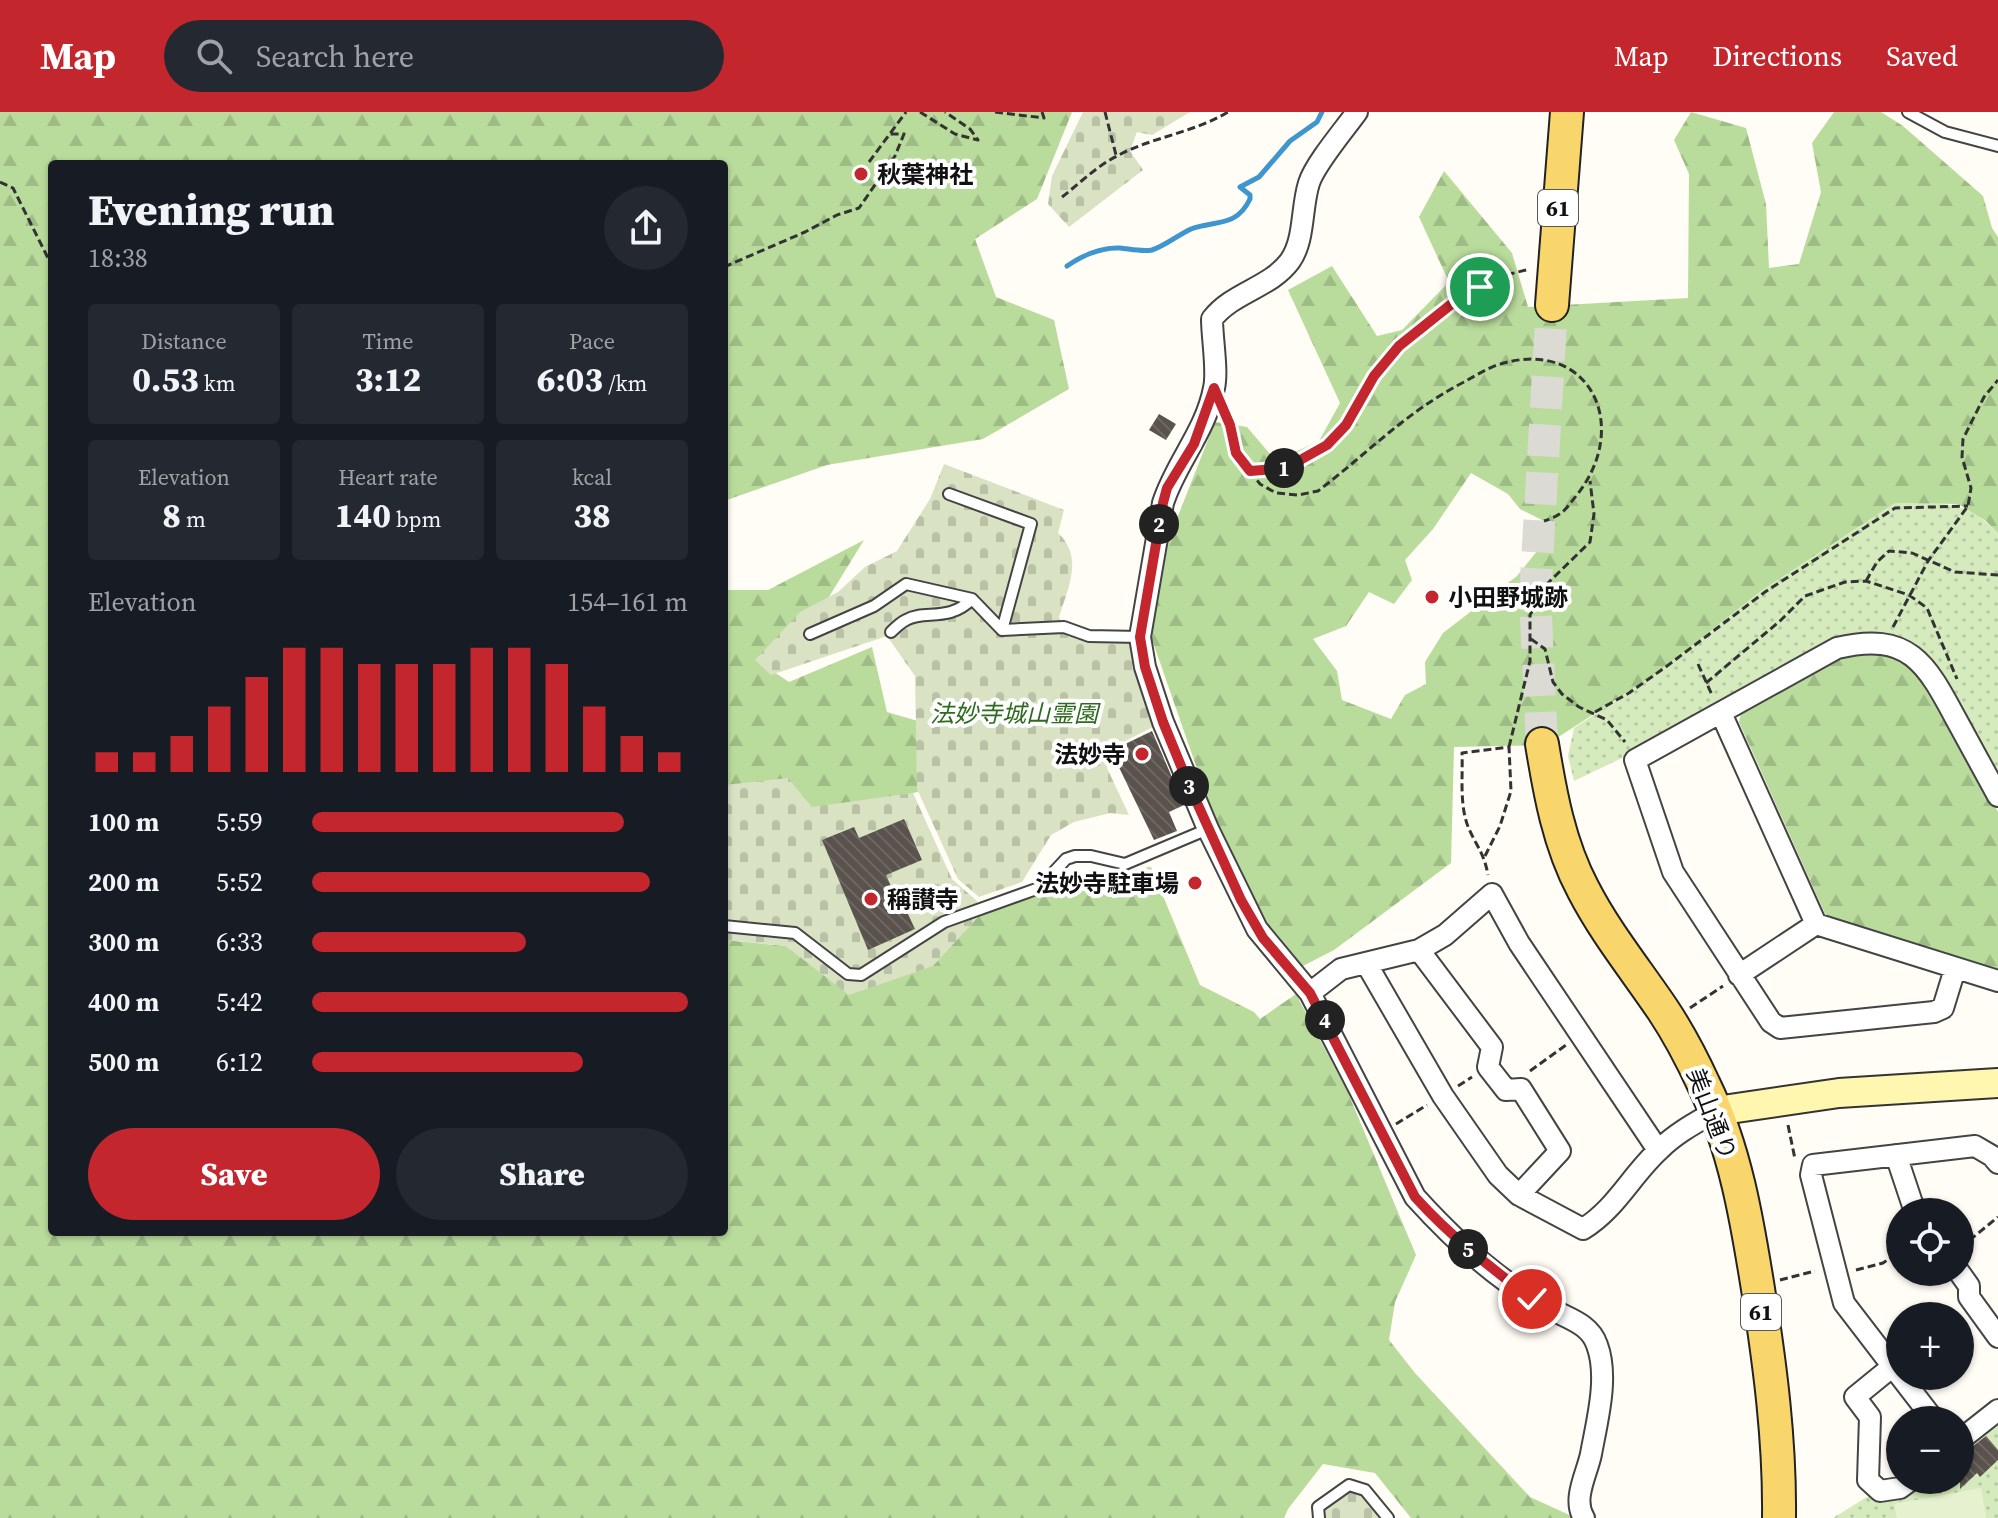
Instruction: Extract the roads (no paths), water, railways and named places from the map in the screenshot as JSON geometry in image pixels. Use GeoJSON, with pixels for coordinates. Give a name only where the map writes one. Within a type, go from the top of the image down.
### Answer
{"type":"FeatureCollection","features":[{"type":"Feature","properties":{"kind":"main road","name":"61"},"geometry":{"type":"LineString","coordinates":[[1552,305],[1567,112]]}},
{"type":"Feature","properties":{"kind":"main road","name":"美山通り"},"geometry":{"type":"LineString","coordinates":[[1542,744],[1551,797],[1564,843],[1582,888],[1612,938],[1665,1013],[1716,1111],[1738,1185],[1766,1341],[1776,1421],[1779,1518]]}},
{"type":"Feature","properties":{"kind":"street"},"geometry":{"type":"LineString","coordinates":[[1357,112],[1309,180],[1299,240],[1292,259],[1276,277],[1232,300],[1212,319],[1214,388],[1194,444],[1167,488],[1140,637],[1145,667],[1163,722],[1208,829],[1257,929],[1310,993],[1415,1197],[1476,1257],[1532,1299],[1580,1323],[1597,1344],[1601,1380],[1591,1458],[1579,1502],[1584,1518]]}},
{"type":"Feature","properties":{"kind":"street"},"geometry":{"type":"LineString","coordinates":[[1955,969],[1943,1008],[1934,1012],[1780,1028],[1771,1022],[1673,872],[1635,760],[1837,648],[1860,643],[1885,644],[1917,658],[1932,675],[1998,796]]}},
{"type":"Feature","properties":{"kind":"street"},"geometry":{"type":"LineString","coordinates":[[1721,713],[1816,924],[1998,981]]}},
{"type":"Feature","properties":{"kind":"street"},"geometry":{"type":"LineString","coordinates":[[1310,993],[1341,969],[1419,950],[1445,935],[1492,894],[1519,943],[1658,1150]]}},
{"type":"Feature","properties":{"kind":"street"},"geometry":{"type":"LineString","coordinates":[[1739,975],[1816,924]]}},
{"type":"Feature","properties":{"kind":"street"},"geometry":{"type":"LineString","coordinates":[[1419,950],[1492,1047],[1488,1067],[1506,1090],[1521,1089],[1560,1151],[1519,1195]]}},
{"type":"Feature","properties":{"kind":"street"},"geometry":{"type":"LineString","coordinates":[[1366,963],[1443,1096],[1498,1175],[1519,1195],[1583,1229],[1616,1202],[1658,1150],[1716,1111],[1839,1093],[1998,1083]]}},
{"type":"Feature","properties":{"kind":"street"},"geometry":{"type":"LineString","coordinates":[[1886,1357],[1844,1303],[1811,1175],[1813,1165],[1975,1146],[1998,1163]]}},
{"type":"Feature","properties":{"kind":"street"},"geometry":{"type":"LineString","coordinates":[[1896,1155],[1910,1198]]}},
{"type":"Feature","properties":{"kind":"street"},"geometry":{"type":"LineString","coordinates":[[1969,1286],[1969,1297],[1998,1337]]}},
{"type":"Feature","properties":{"kind":"street"},"geometry":{"type":"LineString","coordinates":[[1886,1379],[1855,1397],[1870,1417],[1868,1480],[1880,1491],[1886,1490]]}},
{"type":"Feature","properties":{"kind":"street"},"geometry":{"type":"LineString","coordinates":[[1974,1429],[1998,1410]]}},
{"type":"Feature","properties":{"kind":"lane"},"geometry":{"type":"LineString","coordinates":[[1908,112],[1945,132],[1998,146]]}},
{"type":"Feature","properties":{"kind":"lane"},"geometry":{"type":"LineString","coordinates":[[949,494],[1031,524],[1002,630]]}},
{"type":"Feature","properties":{"kind":"lane"},"geometry":{"type":"LineString","coordinates":[[810,634],[874,606],[906,584],[972,599],[1002,630],[1064,627],[1089,636],[1140,637]]}},
{"type":"Feature","properties":{"kind":"lane"},"geometry":{"type":"LineString","coordinates":[[891,632],[908,618],[938,616],[963,608],[972,599]]}},
{"type":"Feature","properties":{"kind":"lane"},"geometry":{"type":"LineString","coordinates":[[728,926],[795,933],[848,974],[861,975],[944,922],[1039,888],[1066,859],[1091,856],[1125,864],[1208,829]]}},
{"type":"Feature","properties":{"kind":"lane"},"geometry":{"type":"LineString","coordinates":[[1319,1518],[1318,1507],[1349,1485],[1365,1490],[1388,1518]]}},
{"type":"Feature","properties":{"kind":"waterway"},"geometry":{"type":"LineString","coordinates":[[1067,266],[1099,250],[1152,250],[1191,229],[1232,219],[1250,199],[1250,195],[1240,187],[1259,177],[1290,141],[1317,122],[1322,112]]}},
{"type":"Feature","properties":{"kind":"tunnel"},"geometry":{"type":"LineString","coordinates":[[1542,744],[1535,597],[1552,305]]}},
{"type":"Feature","properties":{"kind":"place","name":"秋葉神社"},"geometry":{"type":"Point","coordinates":[861,174]}},
{"type":"Feature","properties":{"kind":"place","name":"小田野城跡"},"geometry":{"type":"Point","coordinates":[1432,597]}},
{"type":"Feature","properties":{"kind":"place","name":"法妙寺"},"geometry":{"type":"Point","coordinates":[1142,754]}},
{"type":"Feature","properties":{"kind":"place","name":"法妙寺駐車場"},"geometry":{"type":"Point","coordinates":[1195,883]}},
{"type":"Feature","properties":{"kind":"place","name":"稱讃寺"},"geometry":{"type":"Point","coordinates":[871,899]}},
{"type":"Feature","properties":{"kind":"park label","name":"法妙寺城山霊園"},"geometry":{"type":"Point","coordinates":[1014,713]}}]}
